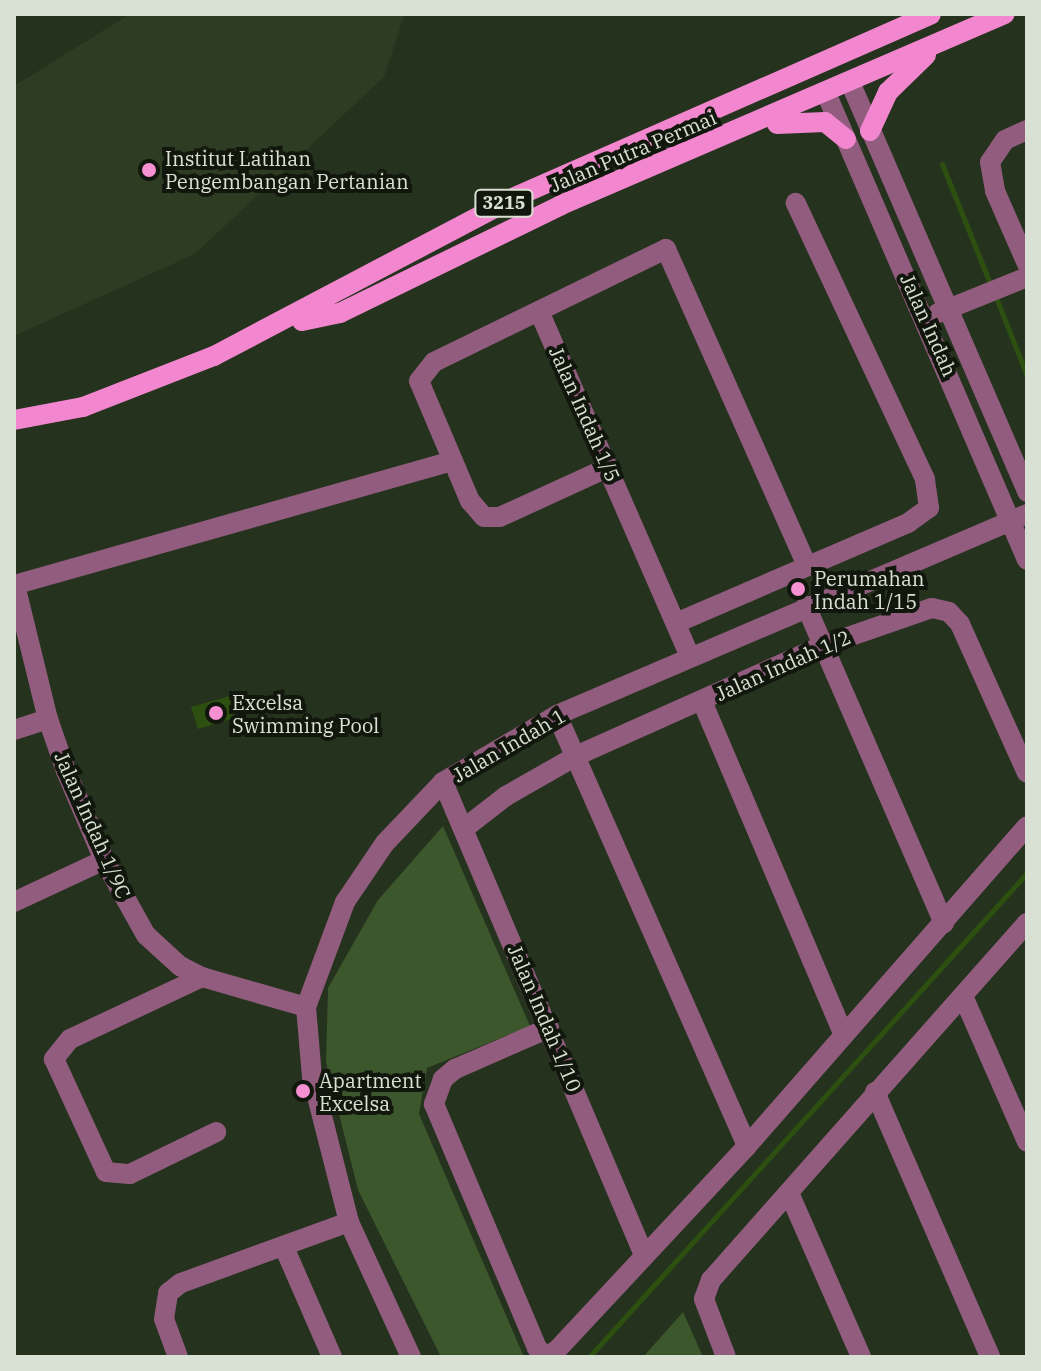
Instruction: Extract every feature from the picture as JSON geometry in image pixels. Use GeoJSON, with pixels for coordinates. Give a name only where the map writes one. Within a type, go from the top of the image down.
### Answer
{"type":"FeatureCollection","features":[{"type":"Feature","properties":{"kind":"main road","name":"Jalan Putra Permai"},"geometry":{"type":"LineString","coordinates":[[14,420],[83,407],[134,390],[278,326],[515,197],[931,14]]}},
{"type":"Feature","properties":{"kind":"main road","name":"Jalan Putra Permai"},"geometry":{"type":"LineString","coordinates":[[278,326],[340,313],[561,205],[746,130],[836,83],[1005,14]]}},
{"type":"Feature","properties":{"kind":"main road"},"geometry":{"type":"LineString","coordinates":[[739,96],[767,97],[836,83],[841,62],[891,40],[899,29]]}},
{"type":"Feature","properties":{"kind":"main road"},"geometry":{"type":"LineString","coordinates":[[870,131],[888,92],[944,39]]}},
{"type":"Feature","properties":{"kind":"main road"},"geometry":{"type":"LineString","coordinates":[[746,130],[813,120],[825,122],[846,139]]}},
{"type":"Feature","properties":{"kind":"street","name":"Jalan Indah"},"geometry":{"type":"LineString","coordinates":[[836,83],[870,131],[1027,492]]}},
{"type":"Feature","properties":{"kind":"street","name":"Jalan Indah"},"geometry":{"type":"LineString","coordinates":[[836,83],[846,139],[1020,518],[1027,560]]}},
{"type":"Feature","properties":{"kind":"street"},"geometry":{"type":"LineString","coordinates":[[1027,130],[1005,140],[990,162],[995,191],[1027,264]]}},
{"type":"Feature","properties":{"kind":"street"},"geometry":{"type":"LineString","coordinates":[[676,623],[908,523],[929,508],[931,494],[796,203]]}},
{"type":"Feature","properties":{"kind":"street"},"geometry":{"type":"LineString","coordinates":[[609,467],[492,519],[477,513],[421,391],[426,367],[660,249],[671,252],[807,566]]}},
{"type":"Feature","properties":{"kind":"street"},"geometry":{"type":"LineString","coordinates":[[926,319],[1019,280]]}},
{"type":"Feature","properties":{"kind":"street","name":"Jalan Indah 1/5"},"geometry":{"type":"LineString","coordinates":[[539,311],[690,656]]}},
{"type":"Feature","properties":{"kind":"street"},"geometry":{"type":"LineString","coordinates":[[14,585],[452,461]]}},
{"type":"Feature","properties":{"kind":"street","name":"Jalan Indah 1"},"geometry":{"type":"LineString","coordinates":[[411,1357],[349,1222],[312,1077],[306,1007],[345,902],[385,843],[443,782],[557,715],[806,606],[1020,518]]}},
{"type":"Feature","properties":{"kind":"street","name":"Jalan Indah 1/9C"},"geometry":{"type":"LineString","coordinates":[[14,585],[48,719],[104,860],[146,935],[180,966],[202,977],[306,1007]]}},
{"type":"Feature","properties":{"kind":"street"},"geometry":{"type":"LineString","coordinates":[[806,606],[944,923]]}},
{"type":"Feature","properties":{"kind":"street","name":"Jalan Indah 1/2"},"geometry":{"type":"LineString","coordinates":[[466,827],[506,796],[576,756],[822,646],[915,610],[949,612],[960,624],[1027,773]]}},
{"type":"Feature","properties":{"kind":"street"},"geometry":{"type":"LineString","coordinates":[[702,701],[843,1033]]}},
{"type":"Feature","properties":{"kind":"street"},"geometry":{"type":"LineString","coordinates":[[557,715],[747,1146]]}},
{"type":"Feature","properties":{"kind":"street"},"geometry":{"type":"LineString","coordinates":[[14,730],[48,719]]}},
{"type":"Feature","properties":{"kind":"street","name":"Jalan Indah 1/10"},"geometry":{"type":"LineString","coordinates":[[443,782],[466,827],[644,1255]]}},
{"type":"Feature","properties":{"kind":"street"},"geometry":{"type":"LineString","coordinates":[[549,1028],[455,1069],[443,1079],[434,1104],[537,1348],[545,1356],[556,1351],[747,1146],[1027,826]]}},
{"type":"Feature","properties":{"kind":"street"},"geometry":{"type":"LineString","coordinates":[[14,902],[104,860]]}},
{"type":"Feature","properties":{"kind":"street"},"geometry":{"type":"LineString","coordinates":[[726,1357],[704,1299],[711,1280],[790,1195],[875,1092],[1027,923]]}},
{"type":"Feature","properties":{"kind":"street"},"geometry":{"type":"LineString","coordinates":[[140,1006],[180,966]]}},
{"type":"Feature","properties":{"kind":"street"},"geometry":{"type":"LineString","coordinates":[[202,977],[70,1039],[54,1059],[99,1165],[114,1175],[130,1174],[216,1132]]}},
{"type":"Feature","properties":{"kind":"street"},"geometry":{"type":"LineString","coordinates":[[963,996],[1027,1142]]}},
{"type":"Feature","properties":{"kind":"street"},"geometry":{"type":"LineString","coordinates":[[875,1092],[990,1357]]}},
{"type":"Feature","properties":{"kind":"street"},"geometry":{"type":"LineString","coordinates":[[790,1195],[861,1357]]}},
{"type":"Feature","properties":{"kind":"street"},"geometry":{"type":"LineString","coordinates":[[178,1357],[163,1306],[168,1293],[181,1283],[349,1222]]}},
{"type":"Feature","properties":{"kind":"street"},"geometry":{"type":"LineString","coordinates":[[284,1247],[332,1357]]}},
{"type":"Feature","properties":{"kind":"shaded area","name":"Institut Latihan Pengembangan Pertanian"},"geometry":{"type":"Polygon","coordinates":[[[130,14],[404,16],[384,77],[195,254],[14,336],[14,86],[130,14]]]}},
{"type":"Feature","properties":{"kind":"shaded area","name":"Excelsa Swimming Pool"},"geometry":{"type":"Polygon","coordinates":[[[244,692],[249,700],[238,717],[198,729],[191,707],[244,692]]]}},
{"type":"Feature","properties":{"kind":"shaded area"},"geometry":{"type":"Polygon","coordinates":[[[443,826],[530,1026],[427,1068],[419,1114],[524,1357],[441,1357],[358,1190],[326,1062],[328,988],[378,900],[443,826]]]}},
{"type":"Feature","properties":{"kind":"shaded area"},"geometry":{"type":"Polygon","coordinates":[[[683,1312],[703,1357],[643,1357],[683,1312]]]}},
{"type":"Feature","properties":{"kind":"waterway"},"geometry":{"type":"LineString","coordinates":[[942,164],[991,286]]}},
{"type":"Feature","properties":{"kind":"waterway"},"geometry":{"type":"LineString","coordinates":[[995,295],[1027,376]]}},
{"type":"Feature","properties":{"kind":"waterway"},"geometry":{"type":"LineString","coordinates":[[589,1357],[1027,873]]}},
{"type":"Feature","properties":{"kind":"place","name":"Institut Latihan Pengembangan Pertanian"},"geometry":{"type":"Point","coordinates":[149,170]}},
{"type":"Feature","properties":{"kind":"place","name":"Perumahan Indah 1/15"},"geometry":{"type":"Point","coordinates":[798,589]}},
{"type":"Feature","properties":{"kind":"place","name":"Excelsa Swimming Pool"},"geometry":{"type":"Point","coordinates":[216,713]}},
{"type":"Feature","properties":{"kind":"place","name":"Apartment Excelsa"},"geometry":{"type":"Point","coordinates":[303,1091]}}]}
